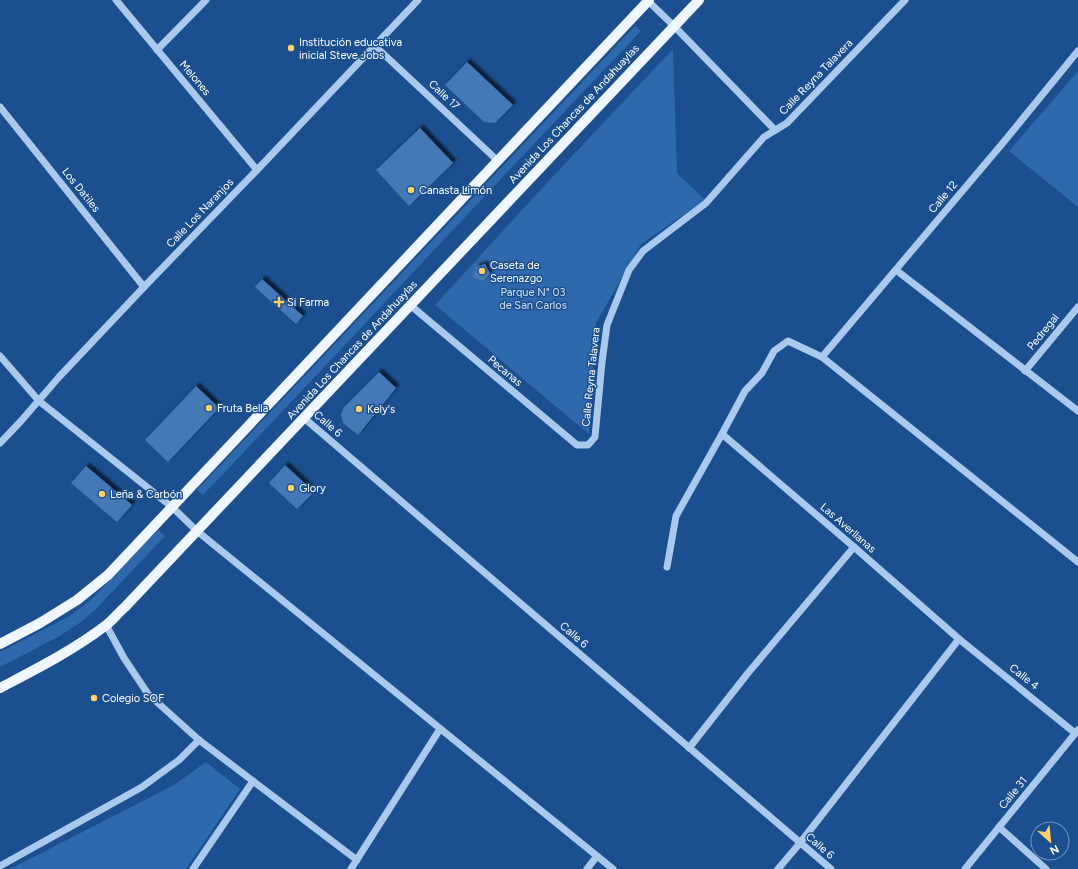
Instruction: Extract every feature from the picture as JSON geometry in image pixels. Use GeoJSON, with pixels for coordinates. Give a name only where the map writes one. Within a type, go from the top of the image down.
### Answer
{"type":"FeatureCollection","features":[{"type":"Feature","properties":{"kind":"main road","name":"Avenida Los Chancas de Andahuaylas"},"geometry":{"type":"LineString","coordinates":[[0,688],[58,658],[80,644],[106,625],[125,607],[699,0]]}},
{"type":"Feature","properties":{"kind":"main road","name":"Avenida Los Chancas de Andahuaylas"},"geometry":{"type":"LineString","coordinates":[[0,644],[40,624],[77,600],[108,575],[648,1]]}},
{"type":"Feature","properties":{"kind":"street","name":"Melones"},"geometry":{"type":"LineString","coordinates":[[116,0],[257,170]]}},
{"type":"Feature","properties":{"kind":"street"},"geometry":{"type":"LineString","coordinates":[[157,50],[206,0]]}},
{"type":"Feature","properties":{"kind":"street","name":"Calle Los Naranjos"},"geometry":{"type":"LineString","coordinates":[[0,443],[144,286],[257,170],[418,0]]}},
{"type":"Feature","properties":{"kind":"street","name":"Calle Reyna Talavera"},"geometry":{"type":"LineString","coordinates":[[588,445],[595,437],[607,325],[629,270],[643,251],[706,203],[764,137],[787,123],[905,0]]}},
{"type":"Feature","properties":{"kind":"street"},"geometry":{"type":"LineString","coordinates":[[648,1],[775,130]]}},
{"type":"Feature","properties":{"kind":"street","name":"Calle 17"},"geometry":{"type":"LineString","coordinates":[[375,46],[498,161]]}},
{"type":"Feature","properties":{"kind":"street","name":"Calle 12"},"geometry":{"type":"LineString","coordinates":[[822,357],[1002,144],[1078,51]]}},
{"type":"Feature","properties":{"kind":"street","name":"Los Datiles"},"geometry":{"type":"LineString","coordinates":[[0,107],[144,286]]}},
{"type":"Feature","properties":{"kind":"street"},"geometry":{"type":"LineString","coordinates":[[896,270],[1078,412]]}},
{"type":"Feature","properties":{"kind":"street","name":"Pecanas"},"geometry":{"type":"LineString","coordinates":[[410,305],[577,445],[588,445]]}},
{"type":"Feature","properties":{"kind":"street","name":"Pedregal"},"geometry":{"type":"LineString","coordinates":[[1025,371],[1078,307]]}},
{"type":"Feature","properties":{"kind":"street"},"geometry":{"type":"LineString","coordinates":[[667,567],[676,516],[745,391],[762,373],[774,351],[788,341],[822,357],[1078,562]]}},
{"type":"Feature","properties":{"kind":"street"},"geometry":{"type":"LineString","coordinates":[[0,356],[39,401],[172,507],[197,531],[613,869]]}},
{"type":"Feature","properties":{"kind":"street","name":"Calle 6"},"geometry":{"type":"LineString","coordinates":[[304,418],[830,869]]}},
{"type":"Feature","properties":{"kind":"street","name":"Las Averllanas"},"geometry":{"type":"LineString","coordinates":[[722,434],[959,639]]}},
{"type":"Feature","properties":{"kind":"street"},"geometry":{"type":"LineString","coordinates":[[689,748],[748,672],[854,547]]}},
{"type":"Feature","properties":{"kind":"street"},"geometry":{"type":"LineString","coordinates":[[106,625],[124,658],[148,694],[199,740],[357,860]]}},
{"type":"Feature","properties":{"kind":"street"},"geometry":{"type":"LineString","coordinates":[[778,869],[800,843],[959,639]]}},
{"type":"Feature","properties":{"kind":"street","name":"Calle 4"},"geometry":{"type":"LineString","coordinates":[[959,639],[1077,731]]}},
{"type":"Feature","properties":{"kind":"street"},"geometry":{"type":"LineString","coordinates":[[351,869],[440,729]]}},
{"type":"Feature","properties":{"kind":"street","name":"Calle 31"},"geometry":{"type":"LineString","coordinates":[[964,869],[1077,731]]}},
{"type":"Feature","properties":{"kind":"street"},"geometry":{"type":"LineString","coordinates":[[0,866],[142,787],[179,760],[199,740]]}},
{"type":"Feature","properties":{"kind":"street"},"geometry":{"type":"LineString","coordinates":[[193,869],[253,781]]}},
{"type":"Feature","properties":{"kind":"street"},"geometry":{"type":"LineString","coordinates":[[998,827],[1046,869]]}},
{"type":"Feature","properties":{"kind":"street"},"geometry":{"type":"LineString","coordinates":[[587,869],[597,856]]}},
{"type":"Feature","properties":{"kind":"green space"},"geometry":{"type":"Polygon","coordinates":[[[635,26],[641,31],[313,379],[203,495],[197,490],[635,26]]]}},
{"type":"Feature","properties":{"kind":"green space","name":"Parque N° 03 de San Carlos"},"geometry":{"type":"Polygon","coordinates":[[[673,49],[677,173],[705,200],[641,244],[596,323],[589,434],[435,305],[543,187],[673,49]]]}},
{"type":"Feature","properties":{"kind":"green space"},"geometry":{"type":"Polygon","coordinates":[[[1078,71],[1078,207],[1009,151],[1078,71]]]}},
{"type":"Feature","properties":{"kind":"green space"},"geometry":{"type":"Polygon","coordinates":[[[158,530],[165,536],[96,609],[81,622],[58,637],[0,667],[0,652],[70,616],[92,599],[158,530]]]}},
{"type":"Feature","properties":{"kind":"green space"},"geometry":{"type":"Polygon","coordinates":[[[206,762],[240,789],[186,869],[10,869],[174,785],[206,762]]]}},
{"type":"Feature","properties":{"kind":"building"},"geometry":{"type":"Polygon","coordinates":[[[467,62],[513,105],[495,123],[484,122],[445,85],[467,62]]]}},
{"type":"Feature","properties":{"kind":"building"},"geometry":{"type":"Polygon","coordinates":[[[420,128],[453,163],[409,206],[376,170],[420,128]]]}},
{"type":"Feature","properties":{"kind":"building","name":"Caseta de Serenazgo"},"geometry":{"type":"Polygon","coordinates":[[[485,264],[490,274],[483,281],[473,277],[476,267],[485,264]]]}},
{"type":"Feature","properties":{"kind":"building","name":"Si Farma"},"geometry":{"type":"Polygon","coordinates":[[[262,279],[303,316],[296,324],[255,287],[262,279]]]}},
{"type":"Feature","properties":{"kind":"building"},"geometry":{"type":"Polygon","coordinates":[[[379,372],[396,388],[358,435],[343,423],[341,415],[344,407],[379,372]]]}},
{"type":"Feature","properties":{"kind":"building"},"geometry":{"type":"Polygon","coordinates":[[[196,386],[219,408],[168,462],[145,440],[196,386]]]}},
{"type":"Feature","properties":{"kind":"building","name":"Glory"},"geometry":{"type":"Polygon","coordinates":[[[285,465],[314,492],[297,509],[269,483],[285,465]]]}},
{"type":"Feature","properties":{"kind":"building","name":"Leña & Carbón"},"geometry":{"type":"Polygon","coordinates":[[[86,466],[132,505],[117,522],[71,483],[86,466]]]}},
{"type":"Feature","properties":{"kind":"place","name":"Institución educativa inicial Steve Jobs"},"geometry":{"type":"Point","coordinates":[291,48]}},
{"type":"Feature","properties":{"kind":"place","name":"Canasta Limón"},"geometry":{"type":"Point","coordinates":[411,190]}},
{"type":"Feature","properties":{"kind":"place","name":"Caseta de Serenazgo"},"geometry":{"type":"Point","coordinates":[482,271]}},
{"type":"Feature","properties":{"kind":"place","name":"Si Farma"},"geometry":{"type":"Point","coordinates":[279,302]}},
{"type":"Feature","properties":{"kind":"place","name":"Fruta Bella"},"geometry":{"type":"Point","coordinates":[209,408]}},
{"type":"Feature","properties":{"kind":"place","name":"Kely's"},"geometry":{"type":"Point","coordinates":[359,409]}},
{"type":"Feature","properties":{"kind":"place","name":"Glory"},"geometry":{"type":"Point","coordinates":[291,488]}},
{"type":"Feature","properties":{"kind":"place","name":"Leña & Carbón"},"geometry":{"type":"Point","coordinates":[102,494]}},
{"type":"Feature","properties":{"kind":"place","name":"Colegio SOF"},"geometry":{"type":"Point","coordinates":[94,698]}}]}
